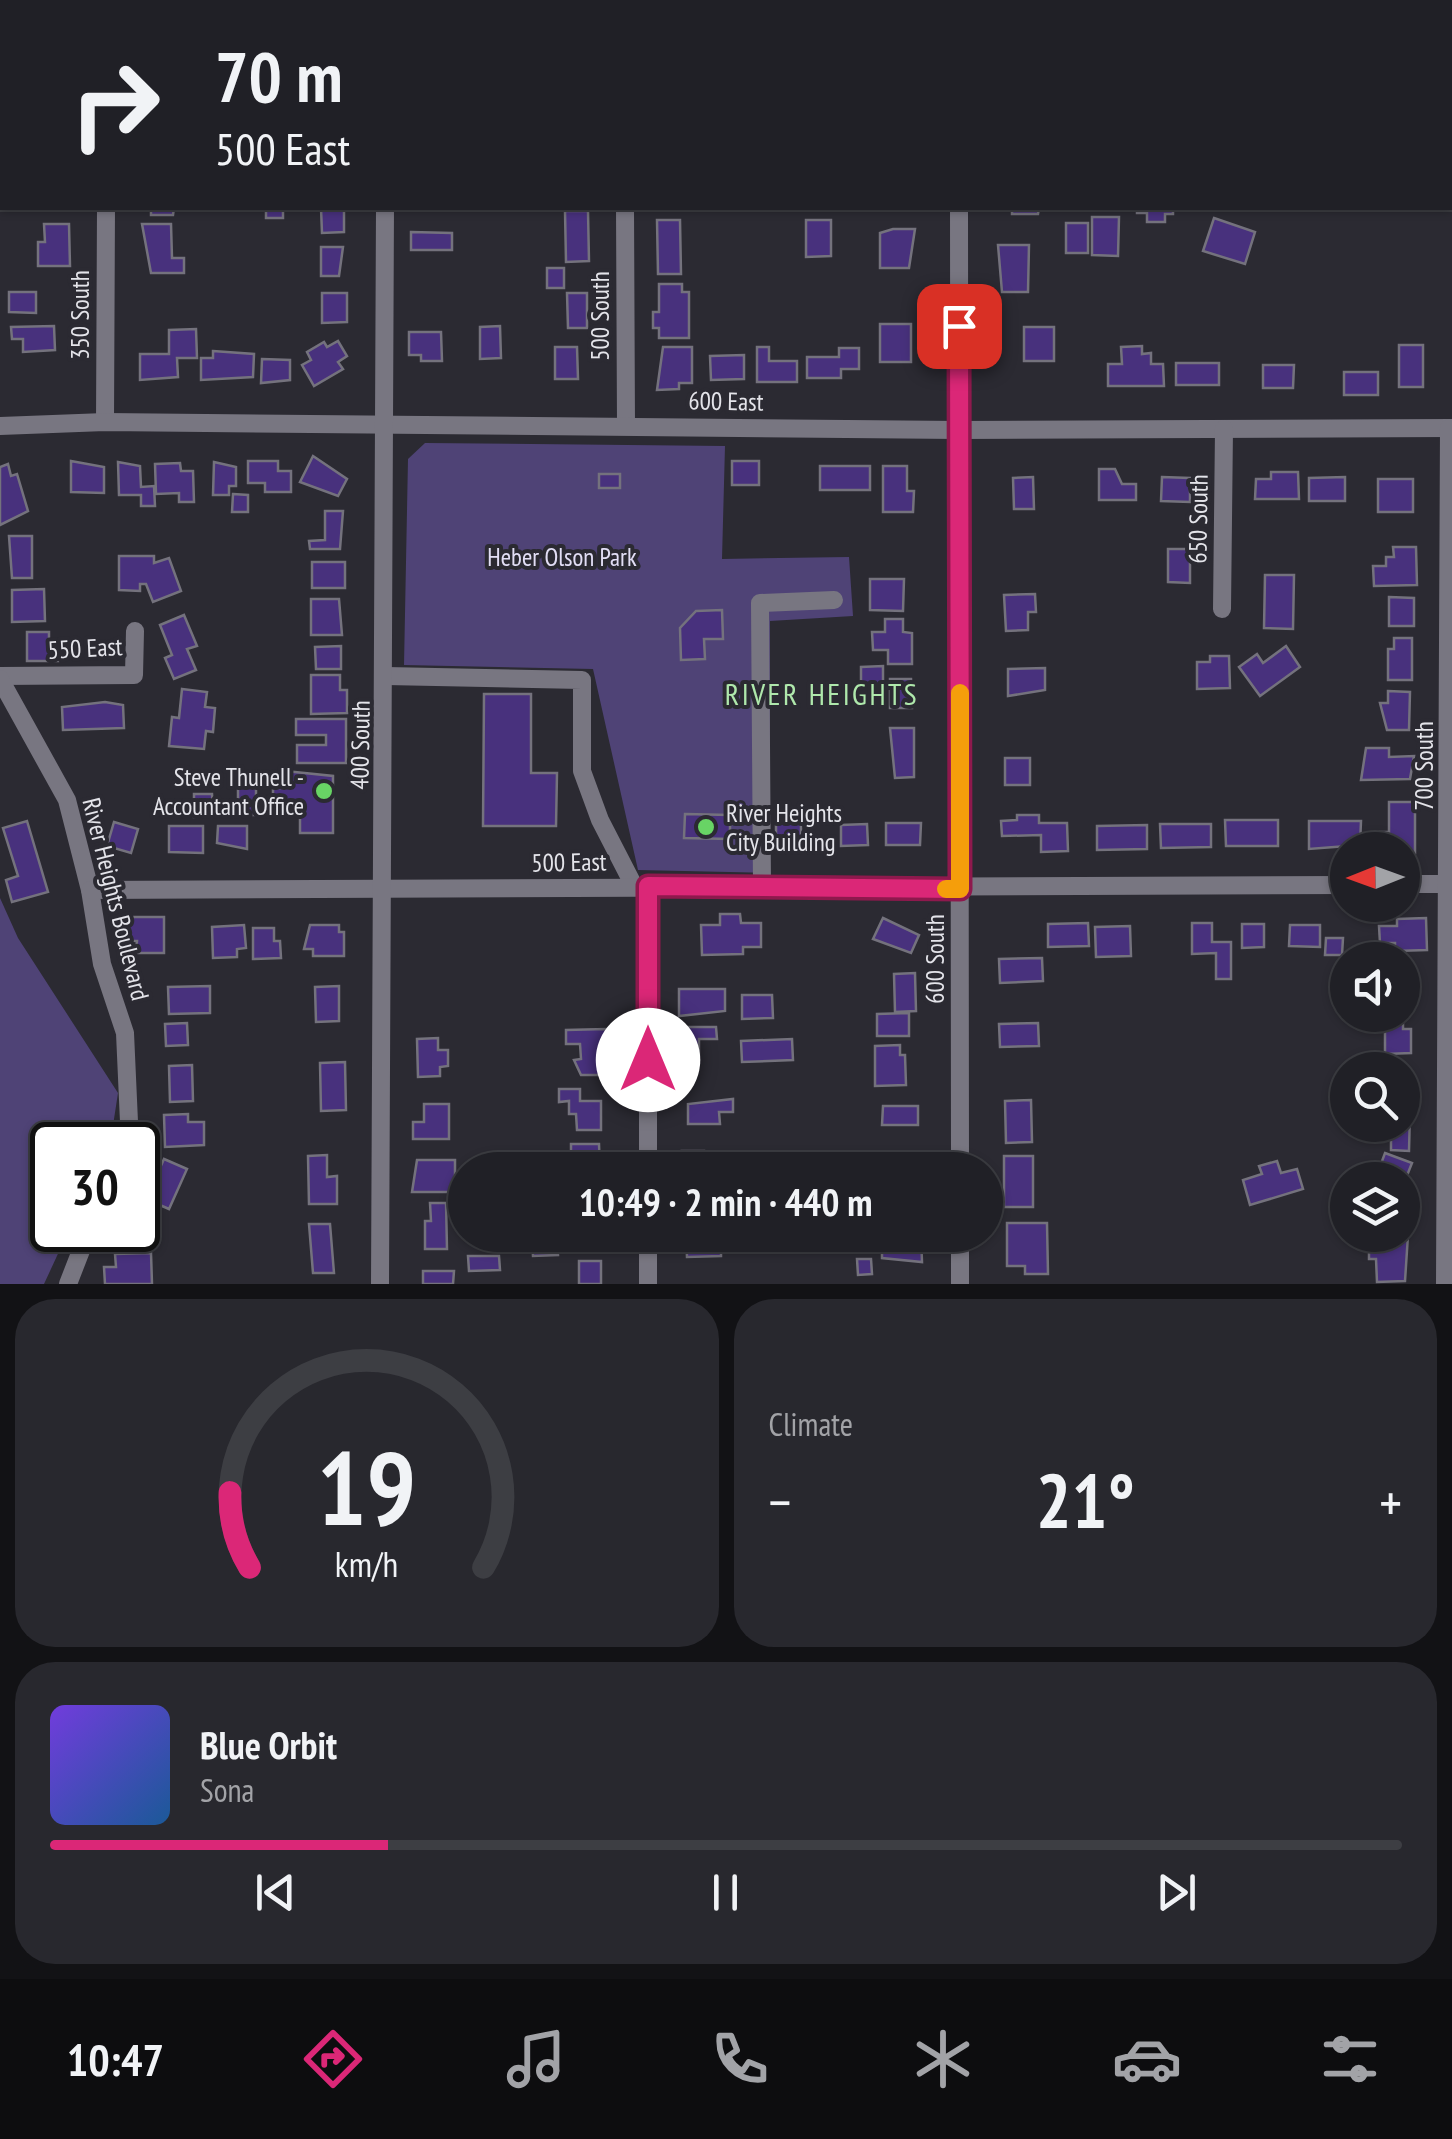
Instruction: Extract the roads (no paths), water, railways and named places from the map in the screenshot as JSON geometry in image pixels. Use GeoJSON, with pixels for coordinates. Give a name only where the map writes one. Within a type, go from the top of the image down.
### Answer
{"type":"FeatureCollection","features":[{"type":"Feature","properties":{"kind":"street","name":"350 South"},"geometry":{"type":"LineString","coordinates":[[105,422],[106,210]]}},
{"type":"Feature","properties":{"kind":"street","name":"400 South"},"geometry":{"type":"LineString","coordinates":[[380,1284],[386,210]]}},
{"type":"Feature","properties":{"kind":"street","name":"500 South"},"geometry":{"type":"LineString","coordinates":[[625,210],[626,425]]}},
{"type":"Feature","properties":{"kind":"street","name":"600 South"},"geometry":{"type":"LineString","coordinates":[[959,210],[960,1152]]}},
{"type":"Feature","properties":{"kind":"street","name":"600 East"},"geometry":{"type":"LineString","coordinates":[[0,426],[105,422],[959,430],[1450,428]]}},
{"type":"Feature","properties":{"kind":"street","name":"700 South"},"geometry":{"type":"LineString","coordinates":[[1445,1284],[1450,1050],[1450,428]]}},
{"type":"Feature","properties":{"kind":"street","name":"650 South"},"geometry":{"type":"LineString","coordinates":[[1222,609],[1224,429]]}},
{"type":"Feature","properties":{"kind":"street"},"geometry":{"type":"LineString","coordinates":[[762,886],[760,604],[834,600]]}},
{"type":"Feature","properties":{"kind":"street","name":"550 East"},"geometry":{"type":"LineString","coordinates":[[0,678],[134,675],[135,631]]}},
{"type":"Feature","properties":{"kind":"street"},"geometry":{"type":"LineString","coordinates":[[386,676],[582,680],[582,771],[600,820],[641,886],[648,1152]]}},
{"type":"Feature","properties":{"kind":"street","name":"River Heights Boulevard"},"geometry":{"type":"LineString","coordinates":[[0,678],[68,800],[90,890],[102,964],[125,1033],[129,1122]]}},
{"type":"Feature","properties":{"kind":"street"},"geometry":{"type":"LineString","coordinates":[[1420,884],[1449,884]]}},
{"type":"Feature","properties":{"kind":"street","name":"500 East"},"geometry":{"type":"LineString","coordinates":[[90,890],[1330,885]]}},
{"type":"Feature","properties":{"kind":"street"},"geometry":{"type":"LineString","coordinates":[[68,1284],[80,1252]]}},
{"type":"Feature","properties":{"kind":"street"},"geometry":{"type":"LineString","coordinates":[[648,1252],[648,1284]]}},
{"type":"Feature","properties":{"kind":"street"},"geometry":{"type":"LineString","coordinates":[[960,1252],[960,1284]]}},
{"type":"Feature","properties":{"kind":"place","name":"Steve Thunell - Accountant Office"},"geometry":{"type":"Point","coordinates":[324,791]}},
{"type":"Feature","properties":{"kind":"place","name":"River Heights City Building"},"geometry":{"type":"Point","coordinates":[706,827]}},
{"type":"Feature","properties":{"kind":"district","name":"RIVER HEIGHTS"},"geometry":{"type":"Point","coordinates":[822,693]}},
{"type":"Feature","properties":{"kind":"park label","name":"Heber Olson Park"},"geometry":{"type":"Point","coordinates":[562,557]}}]}
